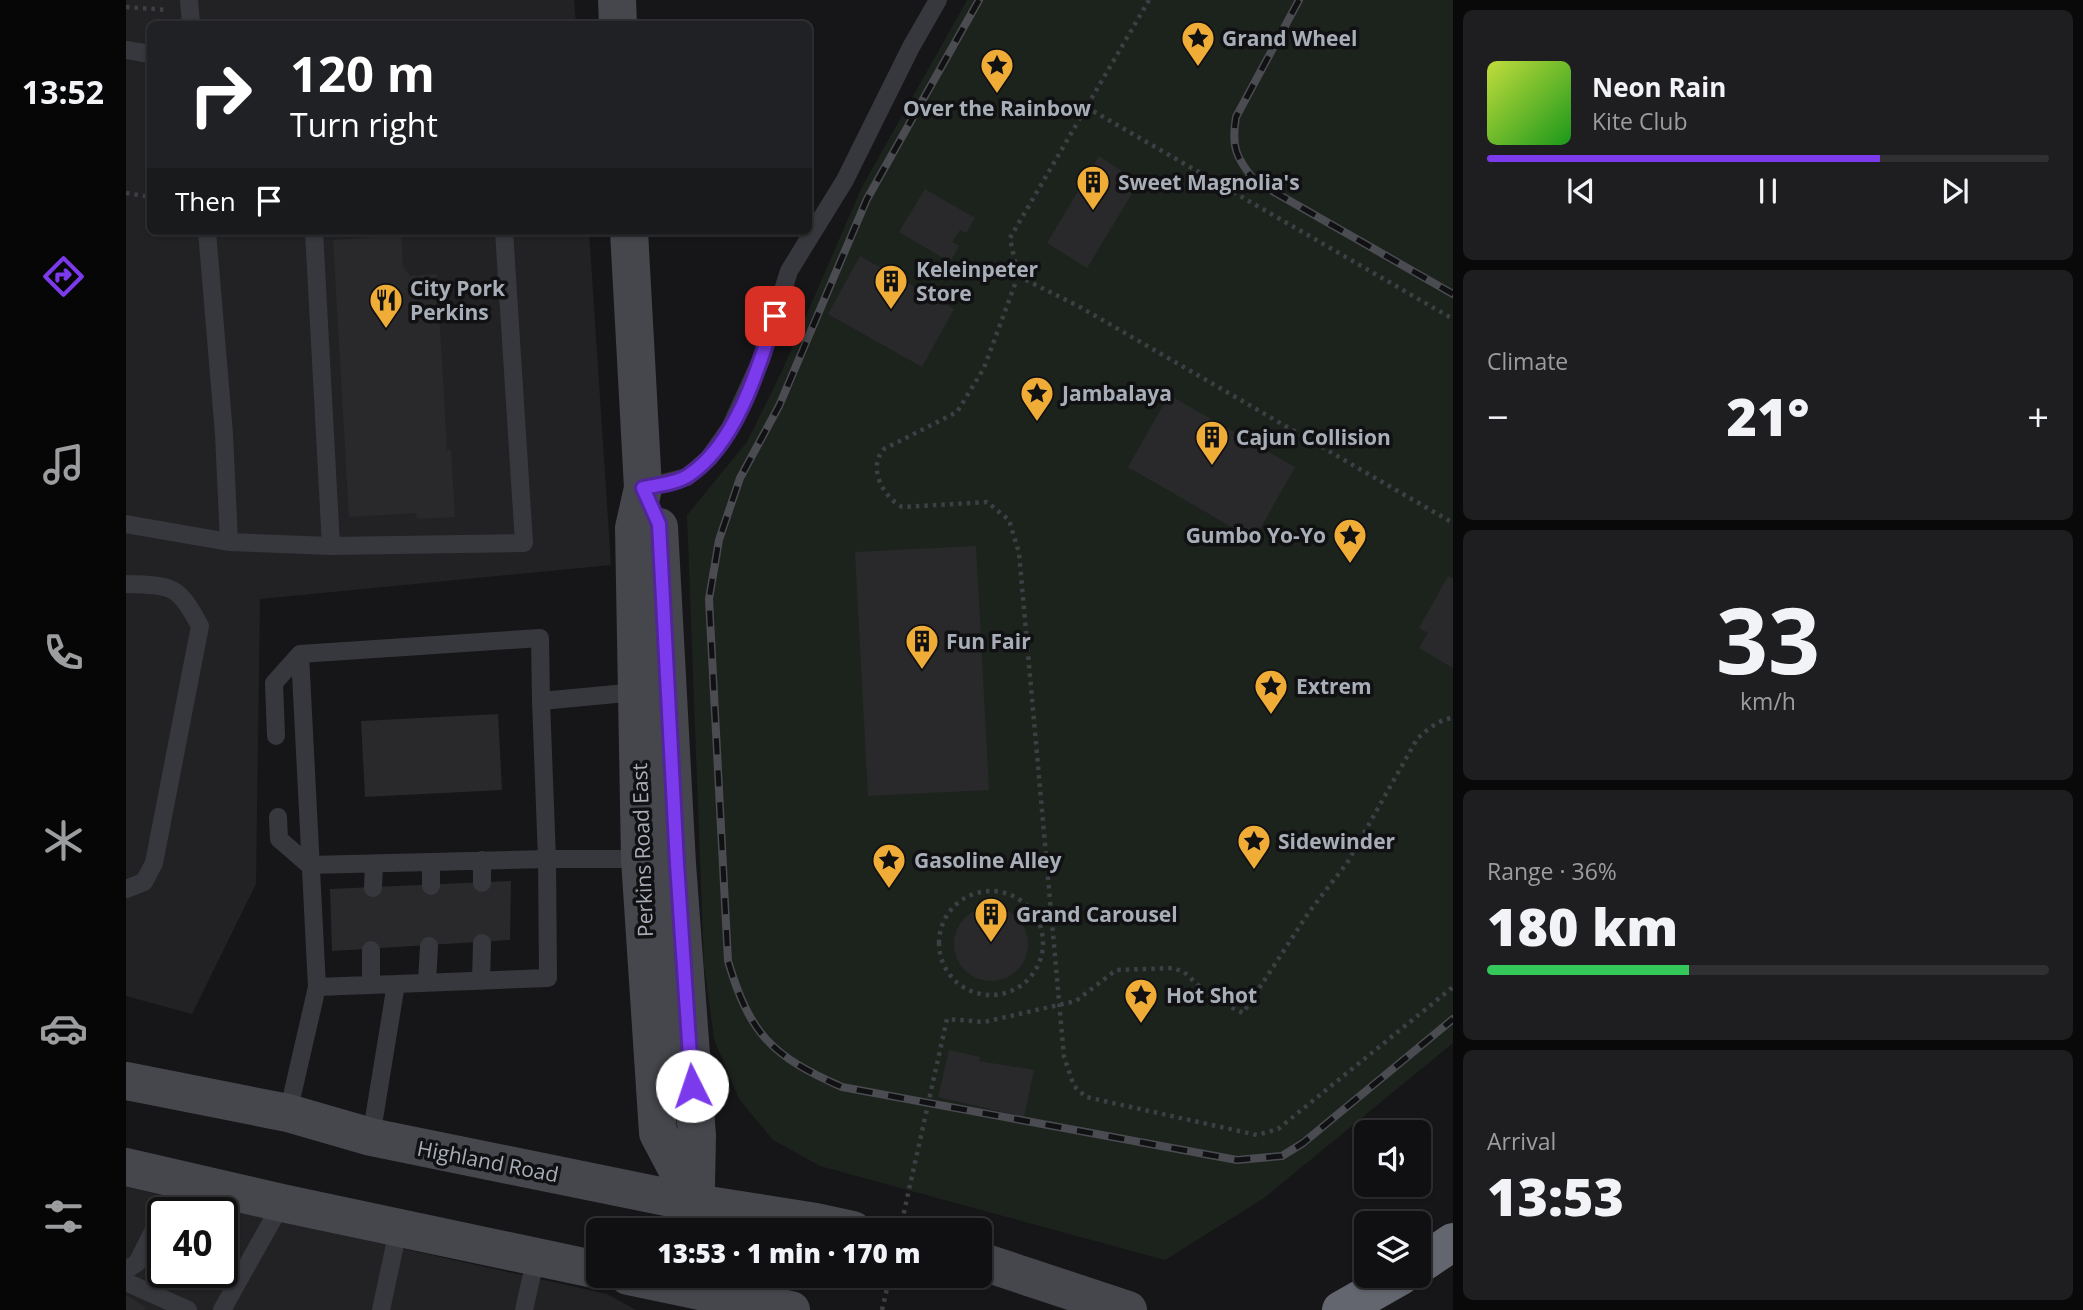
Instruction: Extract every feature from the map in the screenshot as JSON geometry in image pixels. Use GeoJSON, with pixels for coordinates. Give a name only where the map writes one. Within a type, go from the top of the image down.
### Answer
{"type":"FeatureCollection","features":[{"type":"Feature","properties":{"kind":"highway"},"geometry":{"type":"LineString","coordinates":[[1431,1257],[1453,1242]]}},
{"type":"Feature","properties":{"kind":"highway"},"geometry":{"type":"LineString","coordinates":[[1341,1310],[1380,1288]]}},
{"type":"Feature","properties":{"kind":"street"},"geometry":{"type":"LineString","coordinates":[[617,0],[618,21]]}},
{"type":"Feature","properties":{"kind":"street","name":"Perkins Road East"},"geometry":{"type":"LineString","coordinates":[[629,235],[643,488],[634,528],[640,859],[658,1133],[695,1216]]}},
{"type":"Feature","properties":{"kind":"street","name":"Perkins Road East"},"geometry":{"type":"LineString","coordinates":[[643,488],[659,524],[677,864],[696,1136],[695,1216]]}},
{"type":"Feature","properties":{"kind":"street","name":"Highland Road"},"geometry":{"type":"LineString","coordinates":[[126,1081],[288,1113],[372,1137],[695,1216],[735,1218]]}},
{"type":"Feature","properties":{"kind":"street"},"geometry":{"type":"LineString","coordinates":[[126,1167],[586,1267]]}},
{"type":"Feature","properties":{"kind":"street"},"geometry":{"type":"LineString","coordinates":[[992,1265],[1128,1310]]}},
{"type":"Feature","properties":{"kind":"street"},"geometry":{"type":"LineString","coordinates":[[716,1288],[791,1310]]}},
{"type":"Feature","properties":{"kind":"lane"},"geometry":{"type":"LineString","coordinates":[[812,234],[845,180],[911,47],[938,0]]}},
{"type":"Feature","properties":{"kind":"lane"},"geometry":{"type":"LineString","coordinates":[[126,50],[147,54]]}},
{"type":"Feature","properties":{"kind":"lane"},"geometry":{"type":"LineString","coordinates":[[207,235],[225,434],[229,542]]}},
{"type":"Feature","properties":{"kind":"lane"},"geometry":{"type":"LineString","coordinates":[[314,235],[331,546]]}},
{"type":"Feature","properties":{"kind":"lane"},"geometry":{"type":"LineString","coordinates":[[126,524],[229,542],[331,546],[523,543],[504,235]]}},
{"type":"Feature","properties":{"kind":"lane"},"geometry":{"type":"LineString","coordinates":[[643,488],[687,477],[709,458],[730,428],[761,360],[789,271],[811,235]]}},
{"type":"Feature","properties":{"kind":"lane"},"geometry":{"type":"LineString","coordinates":[[126,584],[165,585],[185,599],[200,626],[154,863],[144,882],[126,889]]}},
{"type":"Feature","properties":{"kind":"lane"},"geometry":{"type":"LineString","coordinates":[[276,736],[274,683],[300,654],[540,638],[548,978],[317,987]]}},
{"type":"Feature","properties":{"kind":"lane"},"geometry":{"type":"LineString","coordinates":[[288,1113],[317,987],[300,654]]}},
{"type":"Feature","properties":{"kind":"lane"},"geometry":{"type":"LineString","coordinates":[[541,701],[637,692]]}},
{"type":"Feature","properties":{"kind":"lane"},"geometry":{"type":"LineString","coordinates":[[278,817],[279,839],[309,865],[640,859]]}},
{"type":"Feature","properties":{"kind":"lane"},"geometry":{"type":"LineString","coordinates":[[482,860],[482,883]]}},
{"type":"Feature","properties":{"kind":"lane"},"geometry":{"type":"LineString","coordinates":[[431,862],[431,886]]}},
{"type":"Feature","properties":{"kind":"lane"},"geometry":{"type":"LineString","coordinates":[[373,888],[374,864]]}},
{"type":"Feature","properties":{"kind":"lane"},"geometry":{"type":"LineString","coordinates":[[481,981],[482,943]]}},
{"type":"Feature","properties":{"kind":"lane"},"geometry":{"type":"LineString","coordinates":[[427,982],[429,946]]}},
{"type":"Feature","properties":{"kind":"lane"},"geometry":{"type":"LineString","coordinates":[[371,950],[371,984]]}},
{"type":"Feature","properties":{"kind":"lane"},"geometry":{"type":"LineString","coordinates":[[372,1137],[396,984]]}},
{"type":"Feature","properties":{"kind":"lane"},"geometry":{"type":"LineString","coordinates":[[126,1270],[137,1263],[179,1180]]}},
{"type":"Feature","properties":{"kind":"lane"},"geometry":{"type":"LineString","coordinates":[[222,1310],[282,1203]]}},
{"type":"Feature","properties":{"kind":"lane"},"geometry":{"type":"LineString","coordinates":[[381,1310],[399,1226]]}},
{"type":"Feature","properties":{"kind":"lane"},"geometry":{"type":"LineString","coordinates":[[524,1310],[536,1257]]}},
{"type":"Feature","properties":{"kind":"lane"},"geometry":{"type":"LineString","coordinates":[[126,1282],[188,1310]]}},
{"type":"Feature","properties":{"kind":"path"},"geometry":{"type":"LineString","coordinates":[[1149,0],[1010,238],[1018,276],[984,368],[957,412],[879,454],[876,464],[881,487],[890,501],[902,507],[986,502],[1009,520],[1019,553],[1055,941],[1057,1005],[1064,1057],[1073,1086],[1086,1097],[1257,1135],[1278,1129],[1453,987]]}},
{"type":"Feature","properties":{"kind":"path"},"geometry":{"type":"LineString","coordinates":[[126,7],[190,12]]}},
{"type":"Feature","properties":{"kind":"path"},"geometry":{"type":"LineString","coordinates":[[1086,107],[1453,319]]}},
{"type":"Feature","properties":{"kind":"path"},"geometry":{"type":"LineString","coordinates":[[126,193],[147,196]]}},
{"type":"Feature","properties":{"kind":"path"},"geometry":{"type":"LineString","coordinates":[[1018,276],[1080,307],[1453,523]]}},
{"type":"Feature","properties":{"kind":"path"},"geometry":{"type":"LineString","coordinates":[[904,1218],[947,1019],[984,1022],[1076,1001],[1116,970],[1173,968],[1184,972],[1212,998],[1243,1013],[1309,912],[1348,863],[1417,739],[1429,728],[1453,718]]}},
{"type":"Feature","properties":{"kind":"path"},"geometry":{"type":"LineString","coordinates":[[995,890],[1012,895],[1027,904],[1037,918],[1043,942],[1038,968],[1028,982],[997,996],[980,995],[964,988],[951,976],[942,962],[939,944],[941,927],[949,912],[962,899],[978,892],[995,890]]}},
{"type":"Feature","properties":{"kind":"path"},"geometry":{"type":"LineString","coordinates":[[1043,942],[1055,941]]}},
{"type":"Feature","properties":{"kind":"path"},"geometry":{"type":"LineString","coordinates":[[882,1310],[887,1288]]}},
{"type":"Feature","properties":{"kind":"shaded area"},"geometry":{"type":"Polygon","coordinates":[[[126,0],[574,0],[576,21],[147,21],[147,235],[589,235],[611,565],[260,599],[256,884],[192,1014],[126,996],[126,0]]]}},
{"type":"Feature","properties":{"kind":"shaded area"},"geometry":{"type":"Polygon","coordinates":[[[967,0],[1453,0],[1453,1043],[1359,1120],[1354,1120],[1354,1124],[1264,1198],[1165,1260],[820,1166],[773,1140],[739,1099],[714,1039],[704,965],[687,515],[747,442],[782,371],[862,187],[967,0]]]}},
{"type":"Feature","properties":{"kind":"shaded area"},"geometry":{"type":"Polygon","coordinates":[[[126,1187],[171,1197],[147,1197],[147,1288],[238,1288],[238,1212],[607,1294],[636,1310],[126,1310],[126,1187]]]}},
{"type":"Feature","properties":{"kind":"building","name":"Sweet Magnolia's"},"geometry":{"type":"Polygon","coordinates":[[[1099,156],[1139,182],[1087,268],[1047,243],[1099,156]]]}},
{"type":"Feature","properties":{"kind":"building"},"geometry":{"type":"Polygon","coordinates":[[[925,189],[975,218],[966,233],[960,230],[952,242],[959,246],[950,262],[899,232],[925,189]]]}},
{"type":"Feature","properties":{"kind":"building"},"geometry":{"type":"Polygon","coordinates":[[[401,235],[403,267],[410,276],[437,274],[447,450],[451,450],[455,517],[417,519],[416,513],[349,517],[333,240],[401,235]]]}},
{"type":"Feature","properties":{"kind":"building","name":"Keleinpeter Store"},"geometry":{"type":"Polygon","coordinates":[[[860,256],[954,309],[922,367],[828,314],[860,256]]]}},
{"type":"Feature","properties":{"kind":"building","name":"Cajun Collision"},"geometry":{"type":"Polygon","coordinates":[[[1169,395],[1295,467],[1254,540],[1128,467],[1169,395]]]}},
{"type":"Feature","properties":{"kind":"building","name":"Fun Fair"},"geometry":{"type":"Polygon","coordinates":[[[976,546],[989,790],[868,796],[855,552],[976,546]]]}},
{"type":"Feature","properties":{"kind":"building"},"geometry":{"type":"Polygon","coordinates":[[[1448,576],[1453,579],[1453,668],[1419,648],[1428,633],[1419,628],[1448,576]]]}},
{"type":"Feature","properties":{"kind":"building"},"geometry":{"type":"Polygon","coordinates":[[[498,714],[502,790],[365,797],[361,721],[498,714]]]}},
{"type":"Feature","properties":{"kind":"building"},"geometry":{"type":"Polygon","coordinates":[[[511,881],[510,940],[332,951],[330,889],[511,881]]]}},
{"type":"Feature","properties":{"kind":"building","name":"Grand Carousel"},"geometry":{"type":"Polygon","coordinates":[[[991,907],[1005,910],[1017,918],[1025,930],[1028,944],[1025,958],[1017,970],[1005,978],[991,981],[977,978],[965,970],[957,958],[954,944],[957,930],[965,918],[977,910],[991,907]]]}},
{"type":"Feature","properties":{"kind":"building"},"geometry":{"type":"Polygon","coordinates":[[[949,1050],[980,1057],[979,1061],[1034,1070],[1024,1117],[938,1097],[949,1050]]]}},
{"type":"Feature","properties":{"kind":"building"},"geometry":{"type":"Polygon","coordinates":[[[126,1295],[146,1307],[144,1310],[126,1310],[126,1295]]]}},
{"type":"Feature","properties":{"kind":"railway"},"geometry":{"type":"LineString","coordinates":[[979,0],[867,199],[779,406],[740,478],[719,540],[709,599],[728,961],[745,1008],[755,1025],[781,1053],[798,1065],[842,1087],[1237,1160],[1282,1156],[1303,1143],[1453,1019]]}},
{"type":"Feature","properties":{"kind":"railway"},"geometry":{"type":"LineString","coordinates":[[1299,0],[1236,117],[1234,136],[1239,159],[1255,181],[1453,294]]}},
{"type":"Feature","properties":{"kind":"place","name":"Grand Wheel"},"geometry":{"type":"Point","coordinates":[1198,68]}},
{"type":"Feature","properties":{"kind":"place","name":"Over the Rainbow"},"geometry":{"type":"Point","coordinates":[997,95]}},
{"type":"Feature","properties":{"kind":"place","name":"Sweet Magnolia's"},"geometry":{"type":"Point","coordinates":[1093,212]}},
{"type":"Feature","properties":{"kind":"place","name":"Keleinpeter Store"},"geometry":{"type":"Point","coordinates":[891,311]}},
{"type":"Feature","properties":{"kind":"place","name":"City Pork Perkins"},"geometry":{"type":"Point","coordinates":[386,330]}},
{"type":"Feature","properties":{"kind":"place","name":"Jambalaya"},"geometry":{"type":"Point","coordinates":[1037,423]}},
{"type":"Feature","properties":{"kind":"place","name":"Cajun Collision"},"geometry":{"type":"Point","coordinates":[1212,467]}},
{"type":"Feature","properties":{"kind":"place","name":"Gumbo Yo-Yo"},"geometry":{"type":"Point","coordinates":[1350,565]}},
{"type":"Feature","properties":{"kind":"place","name":"Fun Fair"},"geometry":{"type":"Point","coordinates":[922,671]}},
{"type":"Feature","properties":{"kind":"place","name":"Extrem"},"geometry":{"type":"Point","coordinates":[1271,716]}},
{"type":"Feature","properties":{"kind":"place","name":"Sidewinder"},"geometry":{"type":"Point","coordinates":[1254,871]}},
{"type":"Feature","properties":{"kind":"place","name":"Gasoline Alley"},"geometry":{"type":"Point","coordinates":[889,890]}},
{"type":"Feature","properties":{"kind":"place","name":"Grand Carousel"},"geometry":{"type":"Point","coordinates":[991,944]}},
{"type":"Feature","properties":{"kind":"place","name":"Hot Shot"},"geometry":{"type":"Point","coordinates":[1141,1025]}},
{"type":"Feature","properties":{"kind":"route"},"geometry":{"type":"LineString","coordinates":[[692,1086],[659,524],[643,488],[687,477],[709,458],[730,428],[761,360],[775,316]]}}]}
